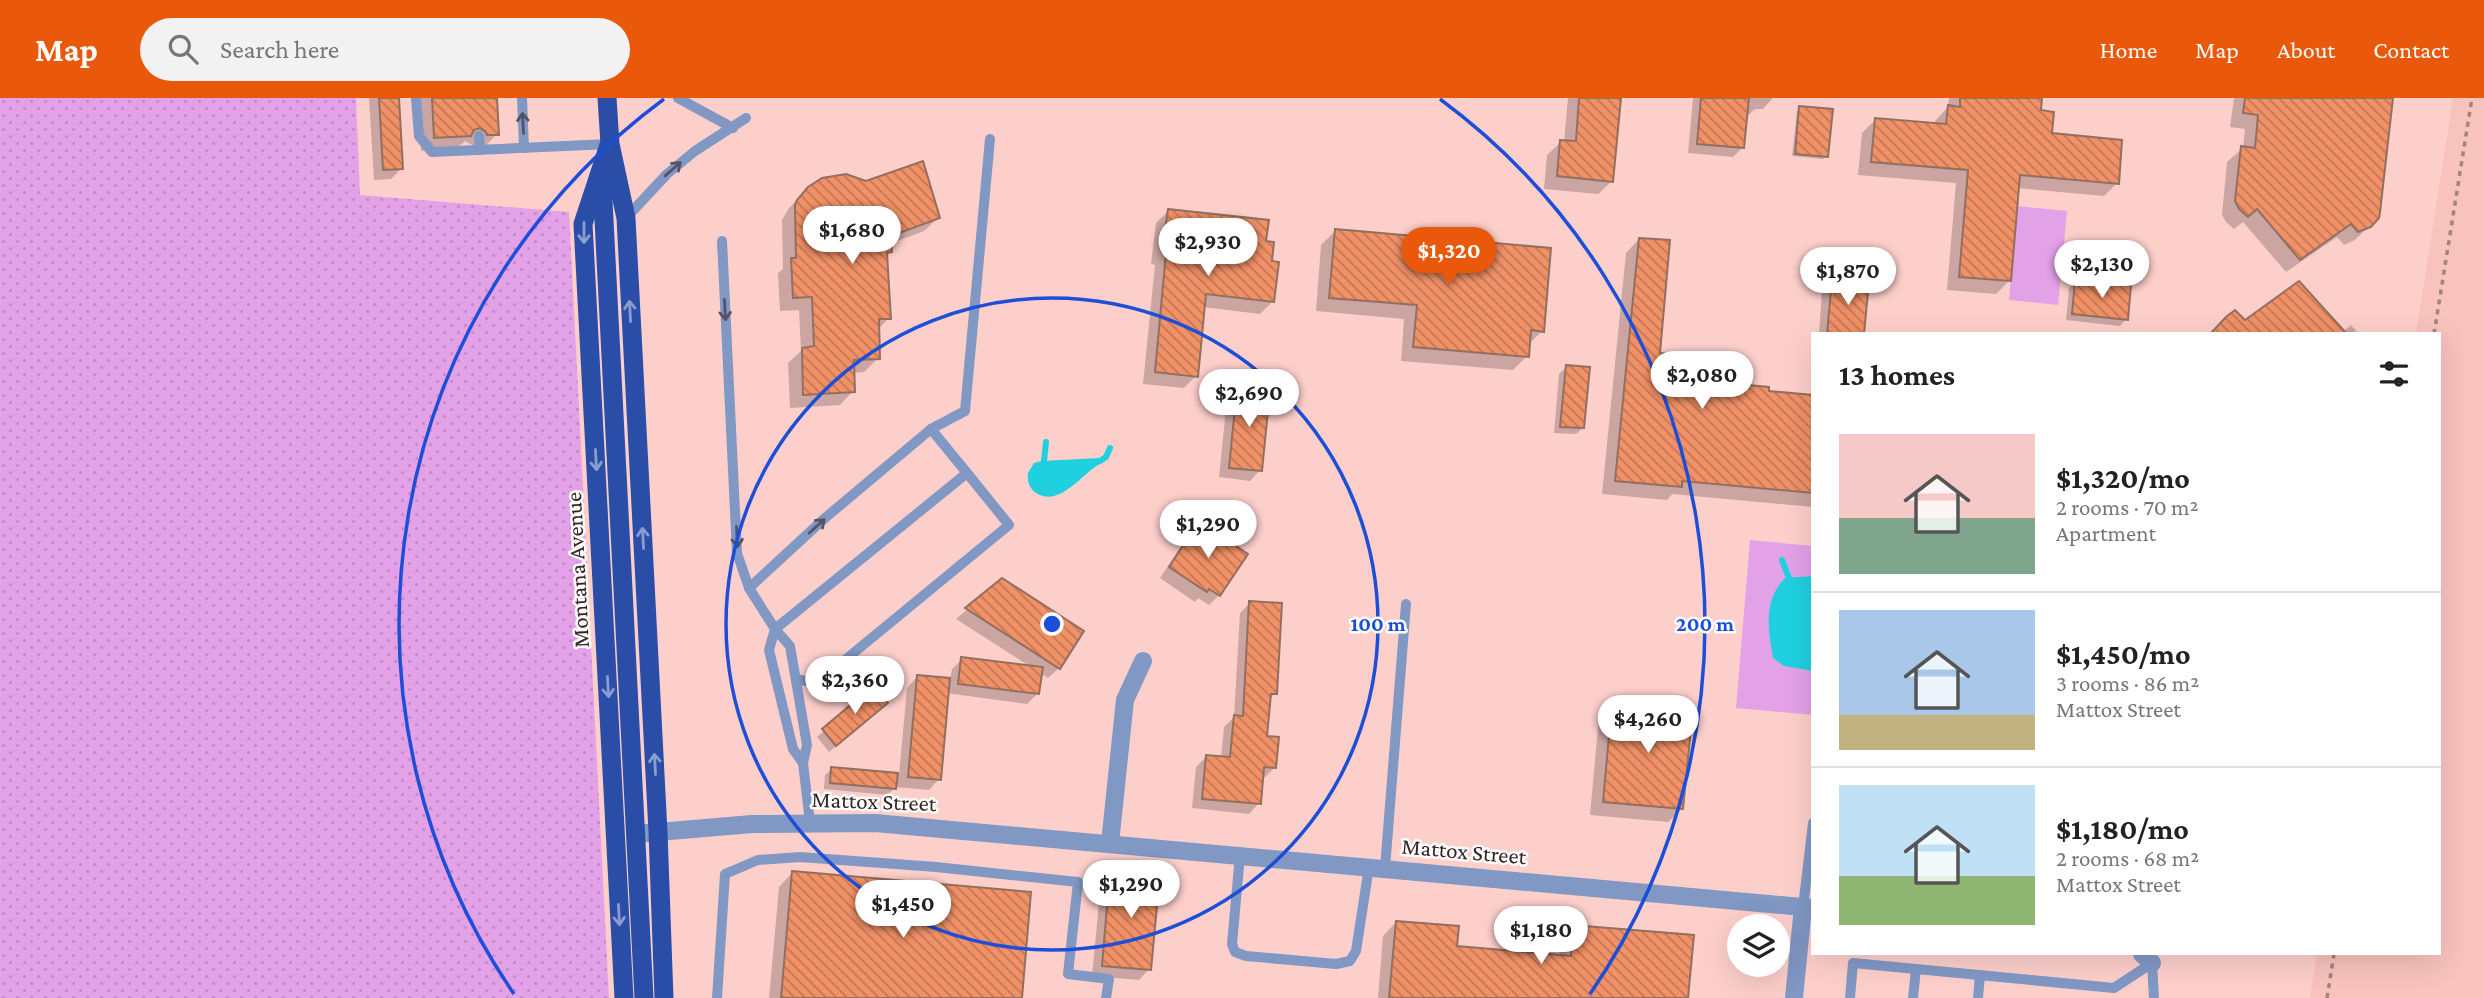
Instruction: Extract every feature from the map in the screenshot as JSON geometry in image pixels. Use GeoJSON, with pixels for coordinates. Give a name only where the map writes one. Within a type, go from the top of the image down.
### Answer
{"type":"FeatureCollection","features":[{"type":"Feature","properties":{"kind":"highway","name":"Montana Avenue"},"geometry":{"type":"LineString","coordinates":[[607,98],[610,144],[625,218],[658,832],[664,998]]}},
{"type":"Feature","properties":{"kind":"highway","name":"Montana Avenue"},"geometry":{"type":"LineString","coordinates":[[610,144],[583,224],[624,998]]}},
{"type":"Feature","properties":{"kind":"highway"},"geometry":{"type":"LineString","coordinates":[[601,169],[644,998]]}},
{"type":"Feature","properties":{"kind":"street"},"geometry":{"type":"LineString","coordinates":[[1110,843],[1125,700],[1143,661]]}},
{"type":"Feature","properties":{"kind":"street","name":"Mattox Street"},"geometry":{"type":"LineString","coordinates":[[635,834],[752,824],[875,823],[1808,907]]}},
{"type":"Feature","properties":{"kind":"street"},"geometry":{"type":"LineString","coordinates":[[1794,998],[1808,907]]}},
{"type":"Feature","properties":{"kind":"lane"},"geometry":{"type":"LineString","coordinates":[[416,98],[419,136],[432,152],[610,144]]}},
{"type":"Feature","properties":{"kind":"lane"},"geometry":{"type":"LineString","coordinates":[[522,98],[524,148]]}},
{"type":"Feature","properties":{"kind":"lane"},"geometry":{"type":"LineString","coordinates":[[678,98],[733,128]]}},
{"type":"Feature","properties":{"kind":"lane"},"geometry":{"type":"LineString","coordinates":[[625,218],[667,174],[695,150],[746,118]]}},
{"type":"Feature","properties":{"kind":"lane"},"geometry":{"type":"LineString","coordinates":[[479,136],[480,150]]}},
{"type":"Feature","properties":{"kind":"lane"},"geometry":{"type":"LineString","coordinates":[[749,588],[825,518],[931,429],[965,411],[990,139]]}},
{"type":"Feature","properties":{"kind":"lane"},"geometry":{"type":"LineString","coordinates":[[722,241],[737,553],[749,588],[775,629],[790,646],[807,745],[803,763],[810,822]]}},
{"type":"Feature","properties":{"kind":"lane"},"geometry":{"type":"LineString","coordinates":[[796,680],[817,683],[1009,525],[931,429]]}},
{"type":"Feature","properties":{"kind":"lane"},"geometry":{"type":"LineString","coordinates":[[803,763],[793,749],[769,650],[775,629],[967,473]]}},
{"type":"Feature","properties":{"kind":"lane"},"geometry":{"type":"LineString","coordinates":[[1240,855],[1232,944],[1235,952],[1246,957],[1336,964],[1350,961],[1356,951],[1377,867],[1406,604]]}},
{"type":"Feature","properties":{"kind":"lane"},"geometry":{"type":"LineString","coordinates":[[717,998],[725,874],[758,860],[800,857],[936,867],[1078,882],[1068,974],[1109,979],[1107,998]]}},
{"type":"Feature","properties":{"kind":"lane"},"geometry":{"type":"LineString","coordinates":[[1808,907],[1811,858]]}},
{"type":"Feature","properties":{"kind":"lane"},"geometry":{"type":"LineString","coordinates":[[1850,998],[1853,963],[2114,988],[2147,958]]}},
{"type":"Feature","properties":{"kind":"lane"},"geometry":{"type":"LineString","coordinates":[[2147,958],[2154,998]]}},
{"type":"Feature","properties":{"kind":"lane"},"geometry":{"type":"LineString","coordinates":[[1913,998],[1916,969]]}},
{"type":"Feature","properties":{"kind":"lane"},"geometry":{"type":"LineString","coordinates":[[1978,998],[1980,975]]}},
{"type":"Feature","properties":{"kind":"path"},"geometry":{"type":"LineString","coordinates":[[2434,332],[2473,98]]}},
{"type":"Feature","properties":{"kind":"path"},"geometry":{"type":"LineString","coordinates":[[2327,998],[2334,955]]}},
{"type":"Feature","properties":{"kind":"shaded area"},"geometry":{"type":"Polygon","coordinates":[[[0,98],[356,98],[360,195],[569,212],[609,998],[0,998],[0,98]]]}},
{"type":"Feature","properties":{"kind":"shaded area"},"geometry":{"type":"Polygon","coordinates":[[[2453,98],[2484,98],[2484,998],[2310,998],[2317,955],[2441,955],[2441,332],[2416,332],[2453,98]]]}},
{"type":"Feature","properties":{"kind":"shaded area"},"geometry":{"type":"Polygon","coordinates":[[[2017,206],[2067,211],[2058,305],[2009,300],[2017,206]]]}},
{"type":"Feature","properties":{"kind":"shaded area"},"geometry":{"type":"Polygon","coordinates":[[[1750,540],[1811,546],[1811,715],[1736,708],[1750,540]]]}},
{"type":"Feature","properties":{"kind":"water"},"geometry":{"type":"Polygon","coordinates":[[[1100,458],[1100,464],[1070,488],[1054,496],[1036,493],[1029,484],[1028,473],[1034,463],[1100,458]]]}},
{"type":"Feature","properties":{"kind":"water"},"geometry":{"type":"Polygon","coordinates":[[[1811,576],[1811,671],[1784,666],[1773,658],[1769,626],[1770,605],[1785,578],[1811,576]]]}},
{"type":"Feature","properties":{"kind":"building"},"geometry":{"type":"Polygon","coordinates":[[[379,98],[399,98],[403,169],[383,170],[379,98]]]}},
{"type":"Feature","properties":{"kind":"building"},"geometry":{"type":"Polygon","coordinates":[[[432,98],[497,98],[499,135],[487,135],[479,128],[474,130],[471,136],[434,138],[432,98]]]}},
{"type":"Feature","properties":{"kind":"building"},"geometry":{"type":"Polygon","coordinates":[[[1579,98],[1621,98],[1613,182],[1557,176],[1560,140],[1576,141],[1579,98]]]}},
{"type":"Feature","properties":{"kind":"building"},"geometry":{"type":"Polygon","coordinates":[[[1701,98],[1749,98],[1744,148],[1697,144],[1701,98]]]}},
{"type":"Feature","properties":{"kind":"building"},"geometry":{"type":"Polygon","coordinates":[[[1960,98],[2042,98],[2041,110],[2054,112],[2052,133],[2122,140],[2119,184],[2020,175],[2011,281],[1959,277],[1968,170],[1871,162],[1875,118],[1946,124],[1948,105],[1960,107],[1960,98]]]}},
{"type":"Feature","properties":{"kind":"building"},"geometry":{"type":"Polygon","coordinates":[[[2245,98],[2393,98],[2379,218],[2371,227],[2358,232],[2351,224],[2300,260],[2257,209],[2248,217],[2239,209],[2235,201],[2241,146],[2255,148],[2258,115],[2243,113],[2245,98]]]}},
{"type":"Feature","properties":{"kind":"building"},"geometry":{"type":"Polygon","coordinates":[[[1799,106],[1833,109],[1828,157],[1795,154],[1799,106]]]}},
{"type":"Feature","properties":{"kind":"building"},"geometry":{"type":"Polygon","coordinates":[[[923,161],[940,218],[891,236],[892,252],[887,253],[891,319],[879,319],[880,359],[854,360],[855,392],[803,395],[802,348],[814,346],[812,297],[793,298],[791,258],[796,258],[797,200],[808,187],[822,178],[846,174],[866,181],[923,161]]]}},
{"type":"Feature","properties":{"kind":"building"},"geometry":{"type":"Polygon","coordinates":[[[1168,209],[1269,220],[1266,241],[1274,242],[1272,261],[1279,262],[1274,302],[1206,294],[1198,377],[1155,372],[1166,253],[1162,252],[1168,209]]]}},
{"type":"Feature","properties":{"kind":"building"},"geometry":{"type":"Polygon","coordinates":[[[1335,229],[1551,248],[1544,332],[1531,330],[1529,357],[1413,347],[1417,305],[1329,298],[1335,229]]]}},
{"type":"Feature","properties":{"kind":"building"},"geometry":{"type":"Polygon","coordinates":[[[1639,238],[1670,240],[1660,353],[1693,356],[1691,380],[1769,387],[1769,391],[1811,395],[1811,493],[1682,481],[1682,487],[1615,481],[1639,238]]]}},
{"type":"Feature","properties":{"kind":"building"},"geometry":{"type":"Polygon","coordinates":[[[1832,279],[1869,282],[1864,332],[1827,332],[1832,279]]]}},
{"type":"Feature","properties":{"kind":"building"},"geometry":{"type":"Polygon","coordinates":[[[2075,280],[2131,285],[2128,320],[2072,314],[2075,280]]]}},
{"type":"Feature","properties":{"kind":"building"},"geometry":{"type":"Polygon","coordinates":[[[2299,281],[2345,332],[2212,332],[2235,310],[2245,320],[2299,281]]]}},
{"type":"Feature","properties":{"kind":"building"},"geometry":{"type":"Polygon","coordinates":[[[1566,365],[1590,367],[1584,428],[1560,427],[1566,365]]]}},
{"type":"Feature","properties":{"kind":"building"},"geometry":{"type":"Polygon","coordinates":[[[1237,387],[1270,390],[1262,471],[1229,468],[1237,387]]]}},
{"type":"Feature","properties":{"kind":"building"},"geometry":{"type":"Polygon","coordinates":[[[1199,521],[1248,554],[1220,596],[1209,589],[1207,592],[1169,567],[1199,521]]]}},
{"type":"Feature","properties":{"kind":"building"},"geometry":{"type":"Polygon","coordinates":[[[1002,578],[1084,631],[1060,669],[965,608],[1002,578]]]}},
{"type":"Feature","properties":{"kind":"building"},"geometry":{"type":"Polygon","coordinates":[[[1249,601],[1282,603],[1277,694],[1271,694],[1267,736],[1279,737],[1276,768],[1264,767],[1261,804],[1202,799],[1206,755],[1230,757],[1234,715],[1243,716],[1249,601]]]}},
{"type":"Feature","properties":{"kind":"building"},"geometry":{"type":"Polygon","coordinates":[[[961,657],[1043,667],[1039,694],[958,684],[961,657]]]}},
{"type":"Feature","properties":{"kind":"building"},"geometry":{"type":"Polygon","coordinates":[[[917,675],[950,678],[941,780],[908,777],[917,675]]]}},
{"type":"Feature","properties":{"kind":"building"},"geometry":{"type":"Polygon","coordinates":[[[873,686],[888,703],[836,746],[822,729],[873,686]]]}},
{"type":"Feature","properties":{"kind":"building"},"geometry":{"type":"Polygon","coordinates":[[[1612,702],[1693,709],[1683,809],[1603,802],[1612,702]]]}},
{"type":"Feature","properties":{"kind":"building"},"geometry":{"type":"Polygon","coordinates":[[[831,767],[898,773],[896,789],[830,783],[831,767]]]}},
{"type":"Feature","properties":{"kind":"building"},"geometry":{"type":"Polygon","coordinates":[[[1110,870],[1160,874],[1151,970],[1102,966],[1110,870]]]}},
{"type":"Feature","properties":{"kind":"building"},"geometry":{"type":"Polygon","coordinates":[[[792,871],[1031,892],[1022,998],[781,998],[792,871]]]}},
{"type":"Feature","properties":{"kind":"building"},"geometry":{"type":"Polygon","coordinates":[[[1396,921],[1459,926],[1457,946],[1571,956],[1573,925],[1694,935],[1688,998],[1389,998],[1396,921]]]}},
{"type":"Feature","properties":{"kind":"waterway"},"geometry":{"type":"LineString","coordinates":[[1044,461],[1046,442]]}},
{"type":"Feature","properties":{"kind":"waterway"},"geometry":{"type":"LineString","coordinates":[[1100,461],[1106,457],[1110,448]]}},
{"type":"Feature","properties":{"kind":"waterway"},"geometry":{"type":"LineString","coordinates":[[1782,560],[1789,578]]}}]}
